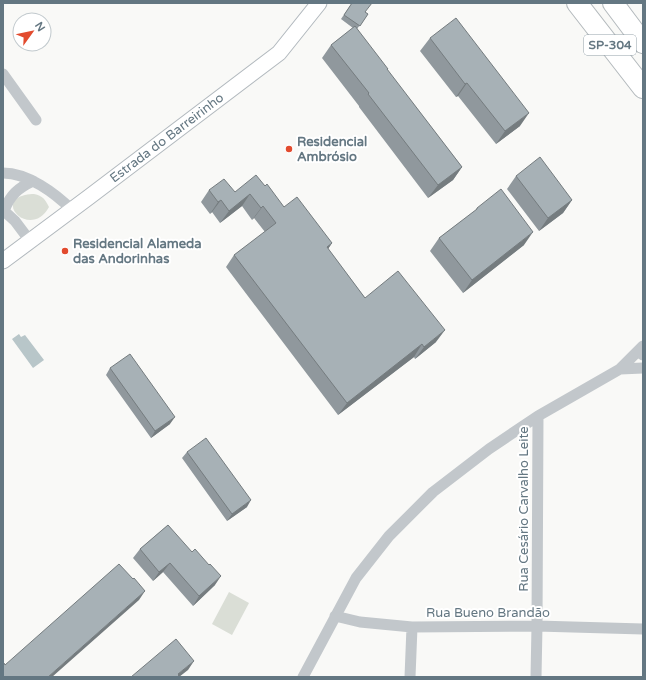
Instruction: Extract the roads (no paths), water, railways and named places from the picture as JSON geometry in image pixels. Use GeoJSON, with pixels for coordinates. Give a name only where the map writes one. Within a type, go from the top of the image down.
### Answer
{"type":"FeatureCollection","features":[{"type":"Feature","properties":{"kind":"highway","name":"SP-304"},"geometry":{"type":"LineString","coordinates":[[577,3],[643,88]]}},
{"type":"Feature","properties":{"kind":"highway","name":"SP-304"},"geometry":{"type":"LineString","coordinates":[[613,3],[643,43]]}},
{"type":"Feature","properties":{"kind":"main road","name":"Estrada do Barreirinho"},"geometry":{"type":"LineString","coordinates":[[3,261],[279,52],[319,3]]}},
{"type":"Feature","properties":{"kind":"street"},"geometry":{"type":"LineString","coordinates":[[3,74],[36,120]]}},
{"type":"Feature","properties":{"kind":"street"},"geometry":{"type":"LineString","coordinates":[[3,173],[11,173],[33,181],[63,200],[72,210]]}},
{"type":"Feature","properties":{"kind":"street"},"geometry":{"type":"LineString","coordinates":[[30,242],[15,221],[3,210],[7,202],[16,191],[33,181]]}},
{"type":"Feature","properties":{"kind":"street"},"geometry":{"type":"LineString","coordinates":[[303,677],[360,572],[389,536],[433,492],[488,449],[538,416],[620,369],[643,346]]}},
{"type":"Feature","properties":{"kind":"street"},"geometry":{"type":"LineString","coordinates":[[620,369],[643,368]]}},
{"type":"Feature","properties":{"kind":"street","name":"Rua Cesário Carvalho Leite"},"geometry":{"type":"LineString","coordinates":[[536,677],[538,626],[538,416]]}},
{"type":"Feature","properties":{"kind":"street","name":"Rua Bueno Brandão"},"geometry":{"type":"LineString","coordinates":[[335,616],[360,622],[412,627],[538,626],[643,629]]}},
{"type":"Feature","properties":{"kind":"street"},"geometry":{"type":"LineString","coordinates":[[410,677],[412,627]]}},
{"type":"Feature","properties":{"kind":"place","name":"Residencial Ambrósio"},"geometry":{"type":"Point","coordinates":[289,149]}},
{"type":"Feature","properties":{"kind":"place","name":"Residencial Alameda das Andorinhas"},"geometry":{"type":"Point","coordinates":[65,251]}}]}
